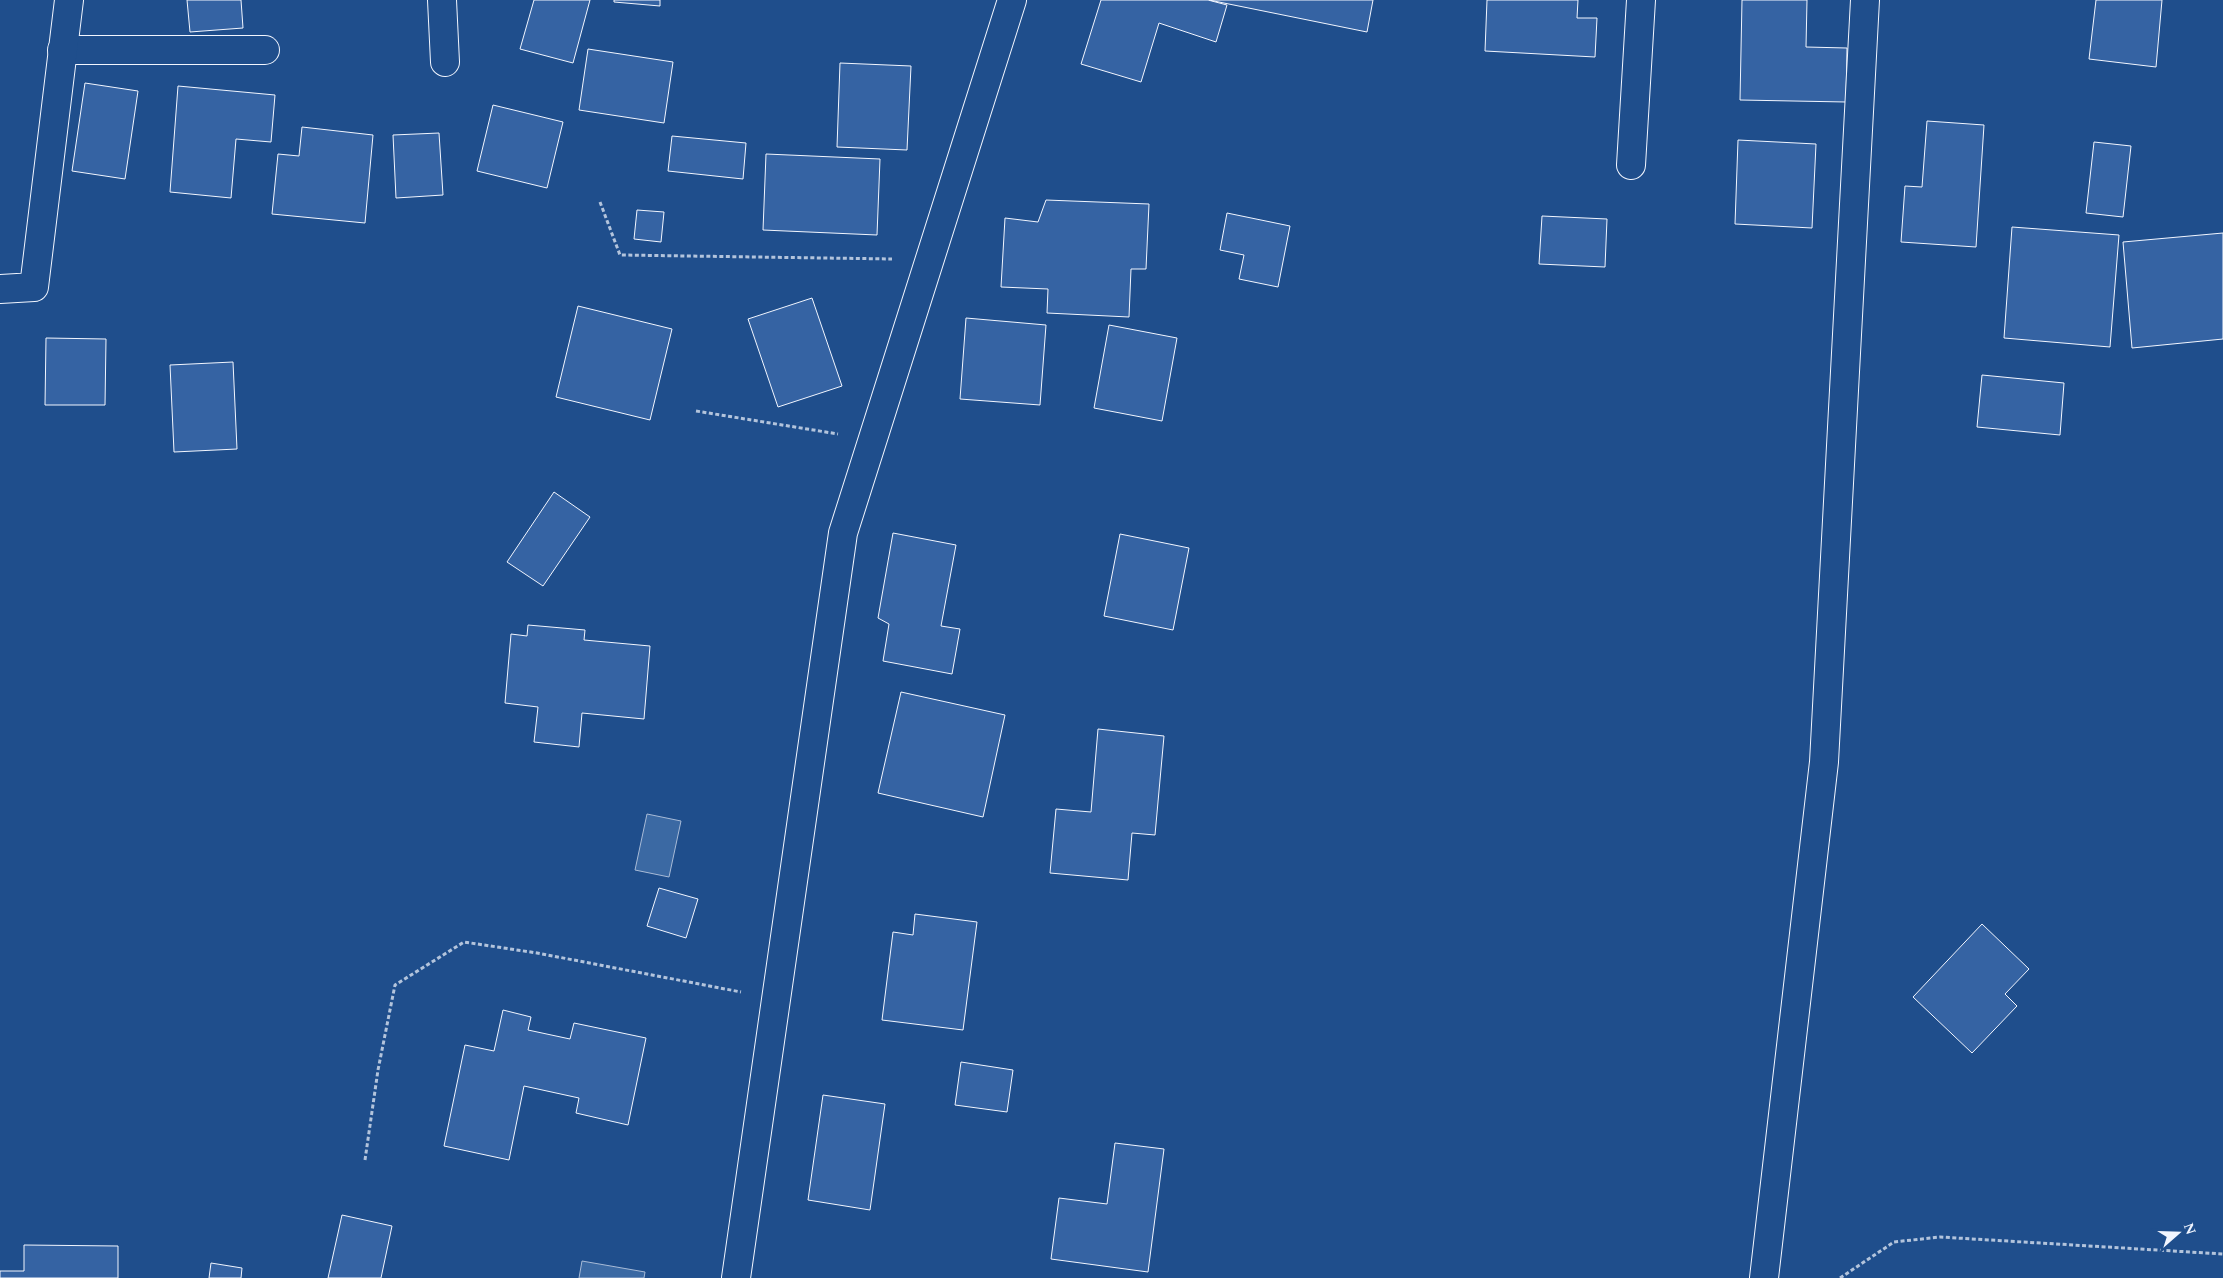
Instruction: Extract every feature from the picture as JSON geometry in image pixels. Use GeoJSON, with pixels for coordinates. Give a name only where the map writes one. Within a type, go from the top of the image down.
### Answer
{"type":"FeatureCollection","features":[{"type":"Feature","properties":{"kind":"street"},"geometry":{"type":"LineString","coordinates":[[0,289],[34,287],[69,0]]}},
{"type":"Feature","properties":{"kind":"street"},"geometry":{"type":"LineString","coordinates":[[442,0],[445,62]]}},
{"type":"Feature","properties":{"kind":"street"},"geometry":{"type":"LineString","coordinates":[[736,1278],[843,533],[1012,0]]}},
{"type":"Feature","properties":{"kind":"street"},"geometry":{"type":"LineString","coordinates":[[1631,165],[1641,0]]}},
{"type":"Feature","properties":{"kind":"street"},"geometry":{"type":"LineString","coordinates":[[1764,1278],[1824,762],[1865,0]]}},
{"type":"Feature","properties":{"kind":"street"},"geometry":{"type":"LineString","coordinates":[[62,50],[266,50]]}},
{"type":"Feature","properties":{"kind":"path"},"geometry":{"type":"LineString","coordinates":[[600,202],[620,255],[930,259]]}},
{"type":"Feature","properties":{"kind":"path"},"geometry":{"type":"LineString","coordinates":[[696,411],[873,440]]}},
{"type":"Feature","properties":{"kind":"path"},"geometry":{"type":"LineString","coordinates":[[365,1160],[378,1070],[395,986],[464,942],[537,953],[776,998]]}},
{"type":"Feature","properties":{"kind":"path"},"geometry":{"type":"LineString","coordinates":[[1840,1278],[1894,1242],[1940,1237],[2223,1254]]}},
{"type":"Feature","properties":{"kind":"water"},"geometry":{"type":"Polygon","coordinates":[[[647,814],[681,821],[669,877],[635,870],[647,814]]]}},
{"type":"Feature","properties":{"kind":"water"},"geometry":{"type":"Polygon","coordinates":[[[582,1261],[645,1272],[644,1278],[579,1278],[582,1261]]]}},
{"type":"Feature","properties":{"kind":"building"},"geometry":{"type":"Polygon","coordinates":[[[187,0],[241,0],[243,28],[190,32],[187,0]]]}},
{"type":"Feature","properties":{"kind":"building"},"geometry":{"type":"Polygon","coordinates":[[[534,0],[590,0],[573,63],[520,49],[534,0]]]}},
{"type":"Feature","properties":{"kind":"building"},"geometry":{"type":"Polygon","coordinates":[[[614,0],[660,0],[660,6],[614,2],[614,0]]]}},
{"type":"Feature","properties":{"kind":"building"},"geometry":{"type":"Polygon","coordinates":[[[1101,0],[1208,0],[1227,5],[1216,42],[1159,23],[1141,82],[1081,64],[1101,0]]]}},
{"type":"Feature","properties":{"kind":"building"},"geometry":{"type":"Polygon","coordinates":[[[1209,0],[1373,0],[1367,32],[1209,0]]]}},
{"type":"Feature","properties":{"kind":"building"},"geometry":{"type":"Polygon","coordinates":[[[1487,0],[1578,0],[1577,18],[1597,18],[1595,57],[1485,51],[1487,0]]]}},
{"type":"Feature","properties":{"kind":"building"},"geometry":{"type":"Polygon","coordinates":[[[1742,0],[1807,0],[1806,47],[1847,48],[1846,102],[1740,100],[1742,0]]]}},
{"type":"Feature","properties":{"kind":"building"},"geometry":{"type":"Polygon","coordinates":[[[2096,0],[2162,0],[2156,67],[2089,59],[2096,0]]]}},
{"type":"Feature","properties":{"kind":"building"},"geometry":{"type":"Polygon","coordinates":[[[588,49],[673,62],[664,123],[579,110],[588,49]]]}},
{"type":"Feature","properties":{"kind":"building"},"geometry":{"type":"Polygon","coordinates":[[[840,63],[911,66],[907,150],[837,147],[840,63]]]}},
{"type":"Feature","properties":{"kind":"building"},"geometry":{"type":"Polygon","coordinates":[[[85,83],[138,91],[125,179],[72,171],[85,83]]]}},
{"type":"Feature","properties":{"kind":"building"},"geometry":{"type":"Polygon","coordinates":[[[178,86],[275,95],[271,142],[236,139],[231,198],[170,192],[178,86]]]}},
{"type":"Feature","properties":{"kind":"building"},"geometry":{"type":"Polygon","coordinates":[[[493,105],[563,122],[547,188],[477,171],[493,105]]]}},
{"type":"Feature","properties":{"kind":"building"},"geometry":{"type":"Polygon","coordinates":[[[1927,121],[1984,125],[1976,247],[1901,242],[1905,186],[1922,187],[1927,121]]]}},
{"type":"Feature","properties":{"kind":"building"},"geometry":{"type":"Polygon","coordinates":[[[302,127],[373,135],[365,223],[272,214],[278,154],[299,156],[302,127]]]}},
{"type":"Feature","properties":{"kind":"building"},"geometry":{"type":"Polygon","coordinates":[[[439,133],[443,195],[396,198],[393,135],[439,133]]]}},
{"type":"Feature","properties":{"kind":"building"},"geometry":{"type":"Polygon","coordinates":[[[672,136],[746,143],[743,179],[668,171],[672,136]]]}},
{"type":"Feature","properties":{"kind":"building"},"geometry":{"type":"Polygon","coordinates":[[[1738,140],[1816,144],[1812,228],[1735,224],[1738,140]]]}},
{"type":"Feature","properties":{"kind":"building"},"geometry":{"type":"Polygon","coordinates":[[[2094,142],[2131,146],[2123,217],[2086,213],[2094,142]]]}},
{"type":"Feature","properties":{"kind":"building"},"geometry":{"type":"Polygon","coordinates":[[[766,154],[880,159],[877,235],[763,230],[766,154]]]}},
{"type":"Feature","properties":{"kind":"building"},"geometry":{"type":"Polygon","coordinates":[[[1046,200],[1149,204],[1146,269],[1131,269],[1129,317],[1047,313],[1048,289],[1001,287],[1005,218],[1038,222],[1046,200]]]}},
{"type":"Feature","properties":{"kind":"building"},"geometry":{"type":"Polygon","coordinates":[[[637,210],[664,212],[661,242],[634,239],[637,210]]]}},
{"type":"Feature","properties":{"kind":"building"},"geometry":{"type":"Polygon","coordinates":[[[1227,213],[1290,226],[1278,287],[1239,279],[1244,255],[1220,250],[1227,213]]]}},
{"type":"Feature","properties":{"kind":"building"},"geometry":{"type":"Polygon","coordinates":[[[1542,216],[1607,219],[1605,267],[1539,264],[1542,216]]]}},
{"type":"Feature","properties":{"kind":"building"},"geometry":{"type":"Polygon","coordinates":[[[2012,227],[2119,235],[2110,347],[2004,338],[2012,227]]]}},
{"type":"Feature","properties":{"kind":"building"},"geometry":{"type":"Polygon","coordinates":[[[2223,233],[2223,339],[2132,348],[2123,242],[2223,233]]]}},
{"type":"Feature","properties":{"kind":"building"},"geometry":{"type":"Polygon","coordinates":[[[812,298],[842,386],[778,407],[748,319],[812,298]]]}},
{"type":"Feature","properties":{"kind":"building"},"geometry":{"type":"Polygon","coordinates":[[[578,306],[672,329],[650,420],[556,397],[578,306]]]}},
{"type":"Feature","properties":{"kind":"building"},"geometry":{"type":"Polygon","coordinates":[[[966,318],[1046,325],[1040,405],[960,399],[966,318]]]}},
{"type":"Feature","properties":{"kind":"building"},"geometry":{"type":"Polygon","coordinates":[[[1109,325],[1177,338],[1162,421],[1094,408],[1109,325]]]}},
{"type":"Feature","properties":{"kind":"building"},"geometry":{"type":"Polygon","coordinates":[[[46,338],[106,339],[105,405],[45,405],[46,338]]]}},
{"type":"Feature","properties":{"kind":"building"},"geometry":{"type":"Polygon","coordinates":[[[233,362],[237,449],[174,452],[170,365],[233,362]]]}},
{"type":"Feature","properties":{"kind":"building"},"geometry":{"type":"Polygon","coordinates":[[[1982,375],[2064,383],[2060,435],[1977,427],[1982,375]]]}},
{"type":"Feature","properties":{"kind":"building"},"geometry":{"type":"Polygon","coordinates":[[[554,492],[590,517],[543,586],[507,562],[554,492]]]}},
{"type":"Feature","properties":{"kind":"building"},"geometry":{"type":"Polygon","coordinates":[[[893,533],[956,545],[941,626],[960,629],[952,674],[883,661],[889,624],[878,618],[893,533]]]}},
{"type":"Feature","properties":{"kind":"building"},"geometry":{"type":"Polygon","coordinates":[[[1120,534],[1189,548],[1173,630],[1104,616],[1120,534]]]}},
{"type":"Feature","properties":{"kind":"building"},"geometry":{"type":"Polygon","coordinates":[[[528,625],[585,630],[584,640],[650,646],[644,719],[582,713],[579,747],[534,742],[538,707],[505,703],[511,634],[527,636],[528,625]]]}},
{"type":"Feature","properties":{"kind":"building"},"geometry":{"type":"Polygon","coordinates":[[[901,692],[1005,715],[983,817],[878,793],[901,692]]]}},
{"type":"Feature","properties":{"kind":"building"},"geometry":{"type":"Polygon","coordinates":[[[1098,729],[1164,736],[1155,835],[1132,833],[1128,880],[1050,873],[1056,809],[1091,812],[1098,729]]]}},
{"type":"Feature","properties":{"kind":"building"},"geometry":{"type":"Polygon","coordinates":[[[659,888],[698,899],[686,938],[647,926],[659,888]]]}},
{"type":"Feature","properties":{"kind":"building"},"geometry":{"type":"Polygon","coordinates":[[[915,914],[977,922],[963,1030],[882,1020],[893,932],[913,935],[915,914]]]}},
{"type":"Feature","properties":{"kind":"building"},"geometry":{"type":"Polygon","coordinates":[[[1982,924],[2029,969],[2005,994],[2017,1006],[1972,1053],[1913,997],[1982,924]]]}},
{"type":"Feature","properties":{"kind":"building"},"geometry":{"type":"Polygon","coordinates":[[[503,1010],[531,1017],[528,1030],[570,1039],[574,1023],[646,1038],[628,1125],[576,1113],[579,1098],[524,1086],[509,1160],[444,1146],[465,1045],[494,1051],[503,1010]]]}},
{"type":"Feature","properties":{"kind":"building"},"geometry":{"type":"Polygon","coordinates":[[[961,1062],[1013,1070],[1007,1112],[955,1105],[961,1062]]]}},
{"type":"Feature","properties":{"kind":"building"},"geometry":{"type":"Polygon","coordinates":[[[823,1095],[885,1104],[870,1210],[808,1200],[823,1095]]]}},
{"type":"Feature","properties":{"kind":"building"},"geometry":{"type":"Polygon","coordinates":[[[1115,1143],[1164,1149],[1148,1272],[1051,1259],[1059,1198],[1107,1204],[1115,1143]]]}},
{"type":"Feature","properties":{"kind":"building"},"geometry":{"type":"Polygon","coordinates":[[[342,1215],[392,1226],[381,1278],[328,1278],[342,1215]]]}},
{"type":"Feature","properties":{"kind":"building"},"geometry":{"type":"Polygon","coordinates":[[[24,1245],[118,1246],[118,1278],[0,1278],[0,1271],[24,1271],[24,1245]]]}},
{"type":"Feature","properties":{"kind":"building"},"geometry":{"type":"Polygon","coordinates":[[[211,1263],[242,1268],[241,1278],[209,1278],[211,1263]]]}}]}
